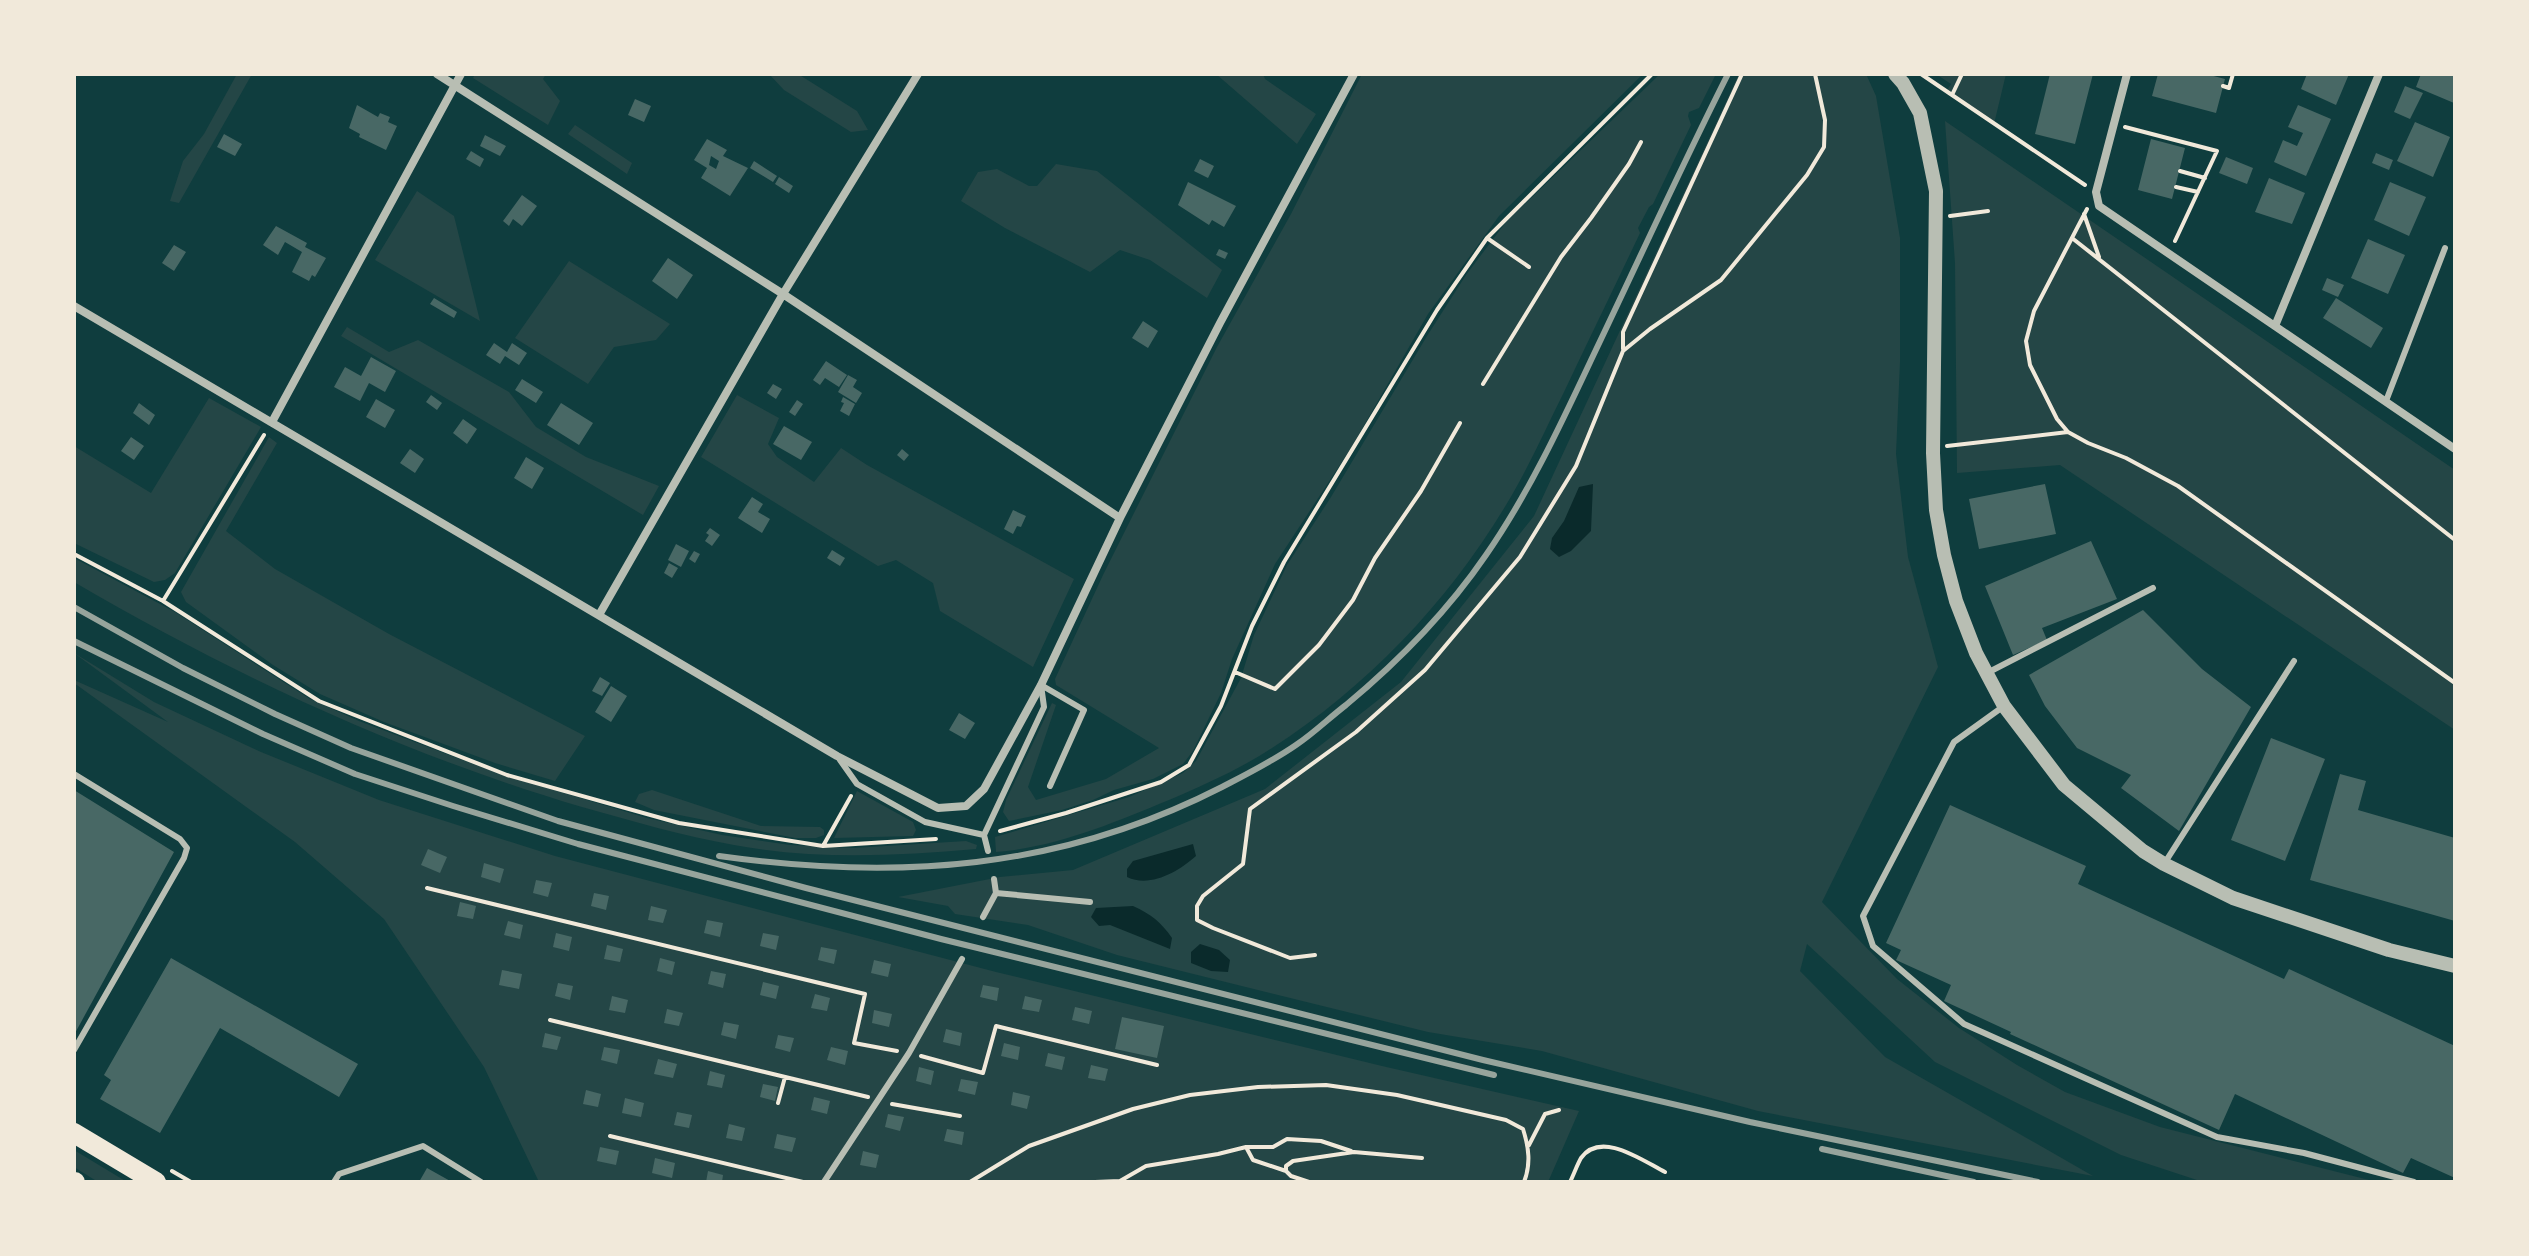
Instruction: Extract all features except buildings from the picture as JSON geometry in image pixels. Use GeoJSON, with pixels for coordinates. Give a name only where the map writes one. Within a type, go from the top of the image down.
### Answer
{"type":"FeatureCollection","features":[{"type":"Feature","properties":{"kind":"main road"},"geometry":{"type":"LineString","coordinates":[[74,1133],[156,1182]]}},
{"type":"Feature","properties":{"kind":"street"},"geometry":{"type":"LineString","coordinates":[[437,74],[783,294],[1120,518]]}},
{"type":"Feature","properties":{"kind":"street"},"geometry":{"type":"LineString","coordinates":[[272,422],[461,74]]}},
{"type":"Feature","properties":{"kind":"street"},"geometry":{"type":"LineString","coordinates":[[599,615],[783,294],[918,74]]}},
{"type":"Feature","properties":{"kind":"street"},"geometry":{"type":"LineString","coordinates":[[74,306],[837,756],[938,808],[966,806],[984,789],[1041,685],[1120,518],[1220,323],[1354,74]]}},
{"type":"Feature","properties":{"kind":"street"},"geometry":{"type":"LineString","coordinates":[[1895,74],[1920,113],[1936,191],[1934,500],[1956,601],[2004,706],[2064,785],[2143,851],[2164,864],[2233,898],[2389,950],[2455,966]]}},
{"type":"Feature","properties":{"kind":"street"},"geometry":{"type":"LineString","coordinates":[[2127,74],[2096,192],[2099,206],[2455,449]]}},
{"type":"Feature","properties":{"kind":"street"},"geometry":{"type":"LineString","coordinates":[[2275,326],[2379,74]]}},
{"type":"Feature","properties":{"kind":"lane"},"geometry":{"type":"LineString","coordinates":[[2386,401],[2445,248]]}},
{"type":"Feature","properties":{"kind":"lane"},"geometry":{"type":"LineString","coordinates":[[1987,673],[2153,588]]}},
{"type":"Feature","properties":{"kind":"lane"},"geometry":{"type":"LineString","coordinates":[[2164,864],[2294,661]]}},
{"type":"Feature","properties":{"kind":"lane"},"geometry":{"type":"LineString","coordinates":[[1041,685],[1084,710],[1050,786]]}},
{"type":"Feature","properties":{"kind":"lane"},"geometry":{"type":"LineString","coordinates":[[988,851],[984,835],[1044,707],[1041,685]]}},
{"type":"Feature","properties":{"kind":"lane"},"geometry":{"type":"LineString","coordinates":[[2004,706],[1954,742],[1863,916],[1873,946],[1964,1024],[2217,1137],[2304,1153],[2414,1182]]}},
{"type":"Feature","properties":{"kind":"lane"},"geometry":{"type":"LineString","coordinates":[[837,756],[857,784],[925,822],[984,835]]}},
{"type":"Feature","properties":{"kind":"lane"},"geometry":{"type":"LineString","coordinates":[[74,774],[180,839],[187,848],[74,1050]]}},
{"type":"Feature","properties":{"kind":"lane"},"geometry":{"type":"LineString","coordinates":[[983,917],[996,893],[994,879]]}},
{"type":"Feature","properties":{"kind":"lane"},"geometry":{"type":"LineString","coordinates":[[996,893],[1090,902]]}},
{"type":"Feature","properties":{"kind":"lane"},"geometry":{"type":"LineString","coordinates":[[824,1182],[909,1053],[962,959]]}},
{"type":"Feature","properties":{"kind":"lane"},"geometry":{"type":"LineString","coordinates":[[334,1182],[339,1174],[423,1146],[481,1182]]}},
{"type":"Feature","properties":{"kind":"path"},"geometry":{"type":"LineString","coordinates":[[984,835],[1161,782],[1184,769],[1205,738],[1252,626],[1284,562],[1422,333],[1487,238],[1652,74]]}},
{"type":"Feature","properties":{"kind":"path"},"geometry":{"type":"LineString","coordinates":[[1315,955],[1290,958],[1213,928],[1197,920],[1197,906],[1203,896],[1243,864],[1250,809],[1356,732],[1425,670],[1520,557],[1576,466],[1623,351],[1623,332],[1742,74]]}},
{"type":"Feature","properties":{"kind":"path"},"geometry":{"type":"LineString","coordinates":[[1623,351],[1721,280],[1807,175],[1824,147],[1825,120],[1815,74]]}},
{"type":"Feature","properties":{"kind":"path"},"geometry":{"type":"LineString","coordinates":[[1921,74],[2096,192],[2034,311],[2026,341],[2030,365],[2057,419],[2068,432],[2178,486],[2455,683]]}},
{"type":"Feature","properties":{"kind":"path"},"geometry":{"type":"LineString","coordinates":[[1952,95],[1962,74]]}},
{"type":"Feature","properties":{"kind":"path"},"geometry":{"type":"LineString","coordinates":[[2223,86],[2229,88],[2233,74]]}},
{"type":"Feature","properties":{"kind":"path"},"geometry":{"type":"LineString","coordinates":[[2115,124],[2217,151],[2170,253]]}},
{"type":"Feature","properties":{"kind":"path"},"geometry":{"type":"LineString","coordinates":[[1483,384],[1561,257],[1599,207],[1641,142]]}},
{"type":"Feature","properties":{"kind":"path"},"geometry":{"type":"LineString","coordinates":[[2180,171],[2205,178]]}},
{"type":"Feature","properties":{"kind":"path"},"geometry":{"type":"LineString","coordinates":[[2176,187],[2198,192]]}},
{"type":"Feature","properties":{"kind":"path"},"geometry":{"type":"LineString","coordinates":[[1936,218],[1988,211]]}},
{"type":"Feature","properties":{"kind":"path"},"geometry":{"type":"LineString","coordinates":[[2084,214],[2099,257]]}},
{"type":"Feature","properties":{"kind":"path"},"geometry":{"type":"LineString","coordinates":[[1487,238],[1529,267]]}},
{"type":"Feature","properties":{"kind":"path"},"geometry":{"type":"LineString","coordinates":[[2072,238],[2455,540]]}},
{"type":"Feature","properties":{"kind":"path"},"geometry":{"type":"LineString","coordinates":[[163,601],[272,422]]}},
{"type":"Feature","properties":{"kind":"path"},"geometry":{"type":"LineString","coordinates":[[1235,672],[1275,689],[1319,645],[1353,600],[1375,558],[1421,491],[1460,423]]}},
{"type":"Feature","properties":{"kind":"path"},"geometry":{"type":"LineString","coordinates":[[1933,448],[2068,432]]}},
{"type":"Feature","properties":{"kind":"path"},"geometry":{"type":"LineString","coordinates":[[74,554],[163,601],[319,701],[507,775],[679,823],[823,846],[939,838]]}},
{"type":"Feature","properties":{"kind":"path"},"geometry":{"type":"LineString","coordinates":[[823,846],[857,784]]}},
{"type":"Feature","properties":{"kind":"path"},"geometry":{"type":"LineString","coordinates":[[427,888],[865,994],[854,1043],[909,1053],[983,1073],[996,1026],[1157,1065]]}},
{"type":"Feature","properties":{"kind":"path"},"geometry":{"type":"LineString","coordinates":[[550,1020],[879,1101],[960,1116]]}},
{"type":"Feature","properties":{"kind":"path"},"geometry":{"type":"LineString","coordinates":[[778,1103],[785,1077]]}},
{"type":"Feature","properties":{"kind":"path"},"geometry":{"type":"LineString","coordinates":[[970,1182],[1029,1146],[1133,1109],[1190,1095],[1285,1084],[1326,1085],[1397,1095],[1506,1120],[1523,1129],[1530,1166],[1524,1182]]}},
{"type":"Feature","properties":{"kind":"path"},"geometry":{"type":"LineString","coordinates":[[1528,1148],[1545,1114],[1559,1110]]}},
{"type":"Feature","properties":{"kind":"path"},"geometry":{"type":"LineString","coordinates":[[610,1136],[803,1182]]}},
{"type":"Feature","properties":{"kind":"path"},"geometry":{"type":"LineString","coordinates":[[1095,1182],[1120,1181],[1146,1166],[1246,1147],[1273,1147],[1287,1139],[1321,1141],[1354,1152],[1422,1158]]}},
{"type":"Feature","properties":{"kind":"path"},"geometry":{"type":"LineString","coordinates":[[1570,1182],[1583,1155],[1598,1146],[1614,1147],[1665,1172]]}},
{"type":"Feature","properties":{"kind":"path"},"geometry":{"type":"LineString","coordinates":[[1246,1147],[1253,1160],[1309,1182]]}},
{"type":"Feature","properties":{"kind":"path"},"geometry":{"type":"LineString","coordinates":[[1286,1171],[1286,1166],[1293,1161],[1354,1152]]}},
{"type":"Feature","properties":{"kind":"shaded area"},"geometry":{"type":"Polygon","coordinates":[[[237,74],[252,74],[179,203],[170,201],[183,161],[204,134],[237,74]]]}},
{"type":"Feature","properties":{"kind":"shaded area"},"geometry":{"type":"Polygon","coordinates":[[[475,74],[546,74],[543,79],[560,101],[548,125],[473,78],[475,74]]]}},
{"type":"Feature","properties":{"kind":"shaded area"},"geometry":{"type":"Polygon","coordinates":[[[769,74],[798,74],[857,111],[868,130],[851,132],[784,90],[769,74]]]}},
{"type":"Feature","properties":{"kind":"shaded area"},"geometry":{"type":"Polygon","coordinates":[[[1216,74],[1263,74],[1265,79],[1316,114],[1297,144],[1216,74]]]}},
{"type":"Feature","properties":{"kind":"shaded area"},"geometry":{"type":"Polygon","coordinates":[[[1362,74],[1643,74],[1499,216],[1428,314],[1351,448],[1275,564],[1232,659],[1221,693],[1193,751],[1183,764],[1153,779],[1114,790],[1093,800],[1009,821],[1003,812],[1006,800],[1052,703],[1056,705],[1028,787],[1036,800],[1106,779],[1159,748],[1056,685],[1055,679],[1103,575],[1217,347],[1291,214],[1362,74]]]}},
{"type":"Feature","properties":{"kind":"shaded area"},"geometry":{"type":"Polygon","coordinates":[[[1660,74],[1716,74],[1699,108],[1689,112],[1691,125],[1638,228],[1640,233],[1522,478],[1483,541],[1432,608],[1403,640],[1340,698],[1307,724],[1247,763],[1106,825],[1041,845],[996,852],[995,837],[1129,797],[1183,773],[1196,761],[1241,678],[1254,635],[1287,565],[1466,275],[1506,222],[1660,74]]]}},
{"type":"Feature","properties":{"kind":"shaded area"},"geometry":{"type":"Polygon","coordinates":[[[1739,74],[1866,74],[1876,96],[1900,238],[1896,454],[1908,557],[1938,667],[1822,902],[1897,979],[1959,1028],[2065,1092],[2160,1127],[2377,1182],[2203,1182],[2121,1155],[1935,1062],[1807,944],[1800,971],[1885,1057],[2093,1176],[1758,1111],[1542,1051],[1428,1032],[1117,955],[1028,925],[955,914],[948,906],[898,897],[1000,877],[1073,870],[1265,789],[1401,682],[1534,516],[1739,74]]]}},
{"type":"Feature","properties":{"kind":"shaded area"},"geometry":{"type":"Polygon","coordinates":[[[1936,74],[2006,74],[1994,124],[1946,92],[1951,84],[1936,74]]]}},
{"type":"Feature","properties":{"kind":"shaded area"},"geometry":{"type":"Polygon","coordinates":[[[1945,121],[2455,470],[2455,730],[2060,465],[1957,473],[1955,263],[1945,121]]]}},
{"type":"Feature","properties":{"kind":"shaded area"},"geometry":{"type":"Polygon","coordinates":[[[575,125],[632,163],[627,174],[568,134],[575,125]]]}},
{"type":"Feature","properties":{"kind":"shaded area"},"geometry":{"type":"Polygon","coordinates":[[[1056,164],[1097,171],[1222,270],[1207,298],[1150,260],[1120,250],[1090,272],[1005,228],[961,201],[978,172],[997,169],[1029,186],[1037,186],[1056,164]]]}},
{"type":"Feature","properties":{"kind":"shaded area"},"geometry":{"type":"Polygon","coordinates":[[[417,191],[454,216],[480,321],[375,260],[417,191]]]}},
{"type":"Feature","properties":{"kind":"shaded area"},"geometry":{"type":"Polygon","coordinates":[[[569,261],[670,324],[656,340],[614,347],[588,384],[515,338],[569,261]]]}},
{"type":"Feature","properties":{"kind":"shaded area"},"geometry":{"type":"Polygon","coordinates":[[[347,327],[389,352],[418,340],[509,392],[536,427],[586,457],[659,486],[643,515],[341,336],[347,327]]]}},
{"type":"Feature","properties":{"kind":"shaded area"},"geometry":{"type":"Polygon","coordinates":[[[737,395],[779,418],[768,444],[777,457],[814,482],[841,448],[1074,579],[1033,667],[940,611],[933,583],[896,560],[878,566],[701,457],[737,395]]]}},
{"type":"Feature","properties":{"kind":"shaded area"},"geometry":{"type":"Polygon","coordinates":[[[209,398],[261,427],[175,573],[165,580],[154,582],[74,543],[74,446],[151,493],[209,398]]]}},
{"type":"Feature","properties":{"kind":"shaded area"},"geometry":{"type":"Polygon","coordinates":[[[269,437],[277,443],[226,531],[275,569],[389,634],[585,736],[555,781],[495,763],[384,722],[320,694],[273,665],[186,602],[181,592],[269,437]]]}},
{"type":"Feature","properties":{"kind":"shaded area"},"geometry":{"type":"Polygon","coordinates":[[[1593,484],[1591,531],[1571,551],[1559,557],[1550,549],[1552,538],[1564,521],[1579,487],[1593,484]]]}},
{"type":"Feature","properties":{"kind":"shaded area"},"geometry":{"type":"Polygon","coordinates":[[[74,558],[175,612],[310,699],[359,721],[497,773],[647,818],[722,835],[790,845],[853,848],[966,841],[977,845],[976,849],[855,855],[764,850],[658,828],[515,786],[321,710],[196,649],[74,582],[74,558]]]}},
{"type":"Feature","properties":{"kind":"shaded area"},"geometry":{"type":"Polygon","coordinates":[[[74,653],[154,702],[261,752],[379,800],[555,856],[996,972],[1579,1111],[1548,1182],[539,1182],[484,1067],[384,919],[295,842],[74,683],[74,680],[168,722],[74,653]]]}},
{"type":"Feature","properties":{"kind":"shaded area"},"geometry":{"type":"Polygon","coordinates":[[[652,790],[761,826],[820,827],[824,835],[795,838],[654,810],[635,802],[639,794],[652,790]]]}},
{"type":"Feature","properties":{"kind":"shaded area"},"geometry":{"type":"Polygon","coordinates":[[[857,791],[913,822],[916,830],[913,836],[834,838],[857,791]]]}},
{"type":"Feature","properties":{"kind":"shaded area"},"geometry":{"type":"Polygon","coordinates":[[[1193,844],[1196,856],[1172,873],[1145,881],[1127,877],[1127,869],[1133,861],[1193,844]]]}},
{"type":"Feature","properties":{"kind":"shaded area"},"geometry":{"type":"Polygon","coordinates":[[[1133,906],[1164,927],[1172,938],[1170,949],[1110,925],[1099,926],[1091,917],[1096,908],[1133,906]]]}},
{"type":"Feature","properties":{"kind":"shaded area"},"geometry":{"type":"Polygon","coordinates":[[[1200,944],[1219,950],[1230,960],[1228,972],[1211,971],[1191,963],[1191,952],[1200,944]]]}},
{"type":"Feature","properties":{"kind":"shaded area"},"geometry":{"type":"Polygon","coordinates":[[[74,1150],[127,1182],[98,1182],[74,1167],[74,1150]]]}},
{"type":"Feature","properties":{"kind":"railway"},"geometry":{"type":"LineString","coordinates":[[719,856],[785,864],[914,867],[976,862],[1039,852],[1161,815],[1222,787],[1309,736],[1366,688],[1421,635],[1471,576],[1502,531],[1556,432],[1728,74]]}},
{"type":"Feature","properties":{"kind":"railway"},"geometry":{"type":"LineString","coordinates":[[74,607],[183,668],[351,748],[558,821],[806,888],[1483,1060],[1750,1122],[2038,1182]]}},
{"type":"Feature","properties":{"kind":"railway"},"geometry":{"type":"LineString","coordinates":[[74,641],[263,734],[355,774],[453,806],[578,844],[941,939],[1494,1075]]}},
{"type":"Feature","properties":{"kind":"railway"},"geometry":{"type":"LineString","coordinates":[[1822,1149],[1974,1182]]}}]}
